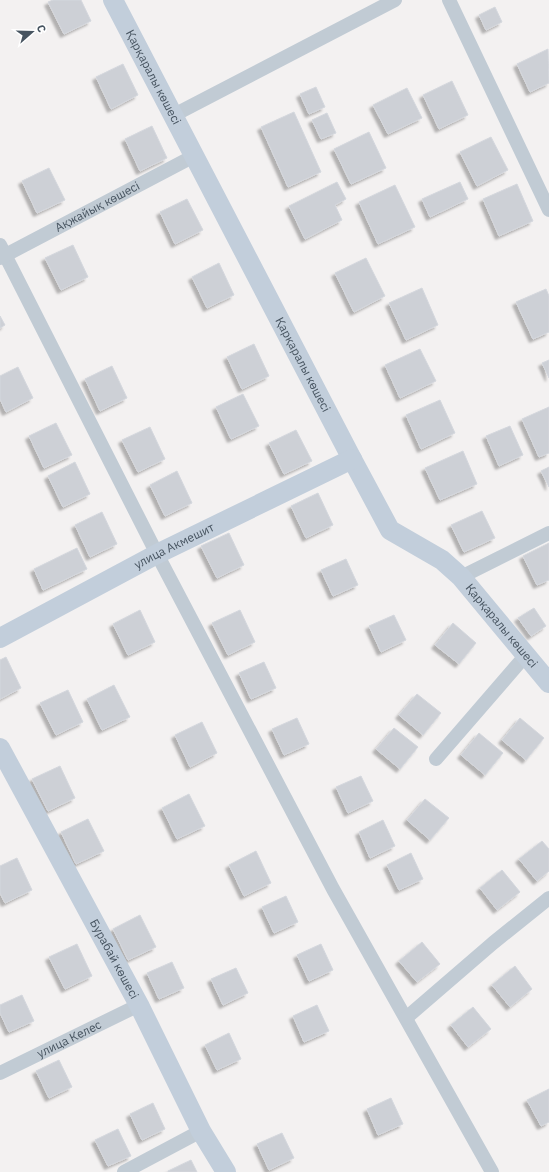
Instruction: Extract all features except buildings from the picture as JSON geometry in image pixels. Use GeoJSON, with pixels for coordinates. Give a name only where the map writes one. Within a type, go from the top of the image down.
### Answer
{"type":"FeatureCollection","features":[{"type":"Feature","properties":{"kind":"street","name":"Қарқаралы көшесі"},"geometry":{"type":"LineString","coordinates":[[113,0],[390,530],[442,560],[461,577],[549,683]]}},
{"type":"Feature","properties":{"kind":"street"},"geometry":{"type":"LineString","coordinates":[[174,115],[395,0]]}},
{"type":"Feature","properties":{"kind":"street"},"geometry":{"type":"LineString","coordinates":[[449,0],[549,210]]}},
{"type":"Feature","properties":{"kind":"street","name":"Ақжайық көшесі"},"geometry":{"type":"LineString","coordinates":[[2,253],[194,156]]}},
{"type":"Feature","properties":{"kind":"street"},"geometry":{"type":"LineString","coordinates":[[2,253],[157,554],[333,889],[492,1172]]}},
{"type":"Feature","properties":{"kind":"street","name":"улица Акмешит"},"geometry":{"type":"LineString","coordinates":[[0,638],[157,554],[352,459]]}},
{"type":"Feature","properties":{"kind":"street"},"geometry":{"type":"LineString","coordinates":[[461,577],[549,533]]}},
{"type":"Feature","properties":{"kind":"street"},"geometry":{"type":"LineString","coordinates":[[436,759],[526,656]]}},
{"type":"Feature","properties":{"kind":"street","name":"Бурабай көшесі"},"geometry":{"type":"LineString","coordinates":[[0,748],[139,1005],[201,1131],[226,1172]]}},
{"type":"Feature","properties":{"kind":"street"},"geometry":{"type":"LineString","coordinates":[[406,1018],[493,943],[549,898]]}},
{"type":"Feature","properties":{"kind":"street","name":"улица Келеc"},"geometry":{"type":"LineString","coordinates":[[0,1073],[139,1005]]}},
{"type":"Feature","properties":{"kind":"street"},"geometry":{"type":"LineString","coordinates":[[124,1172],[201,1131]]}}]}
